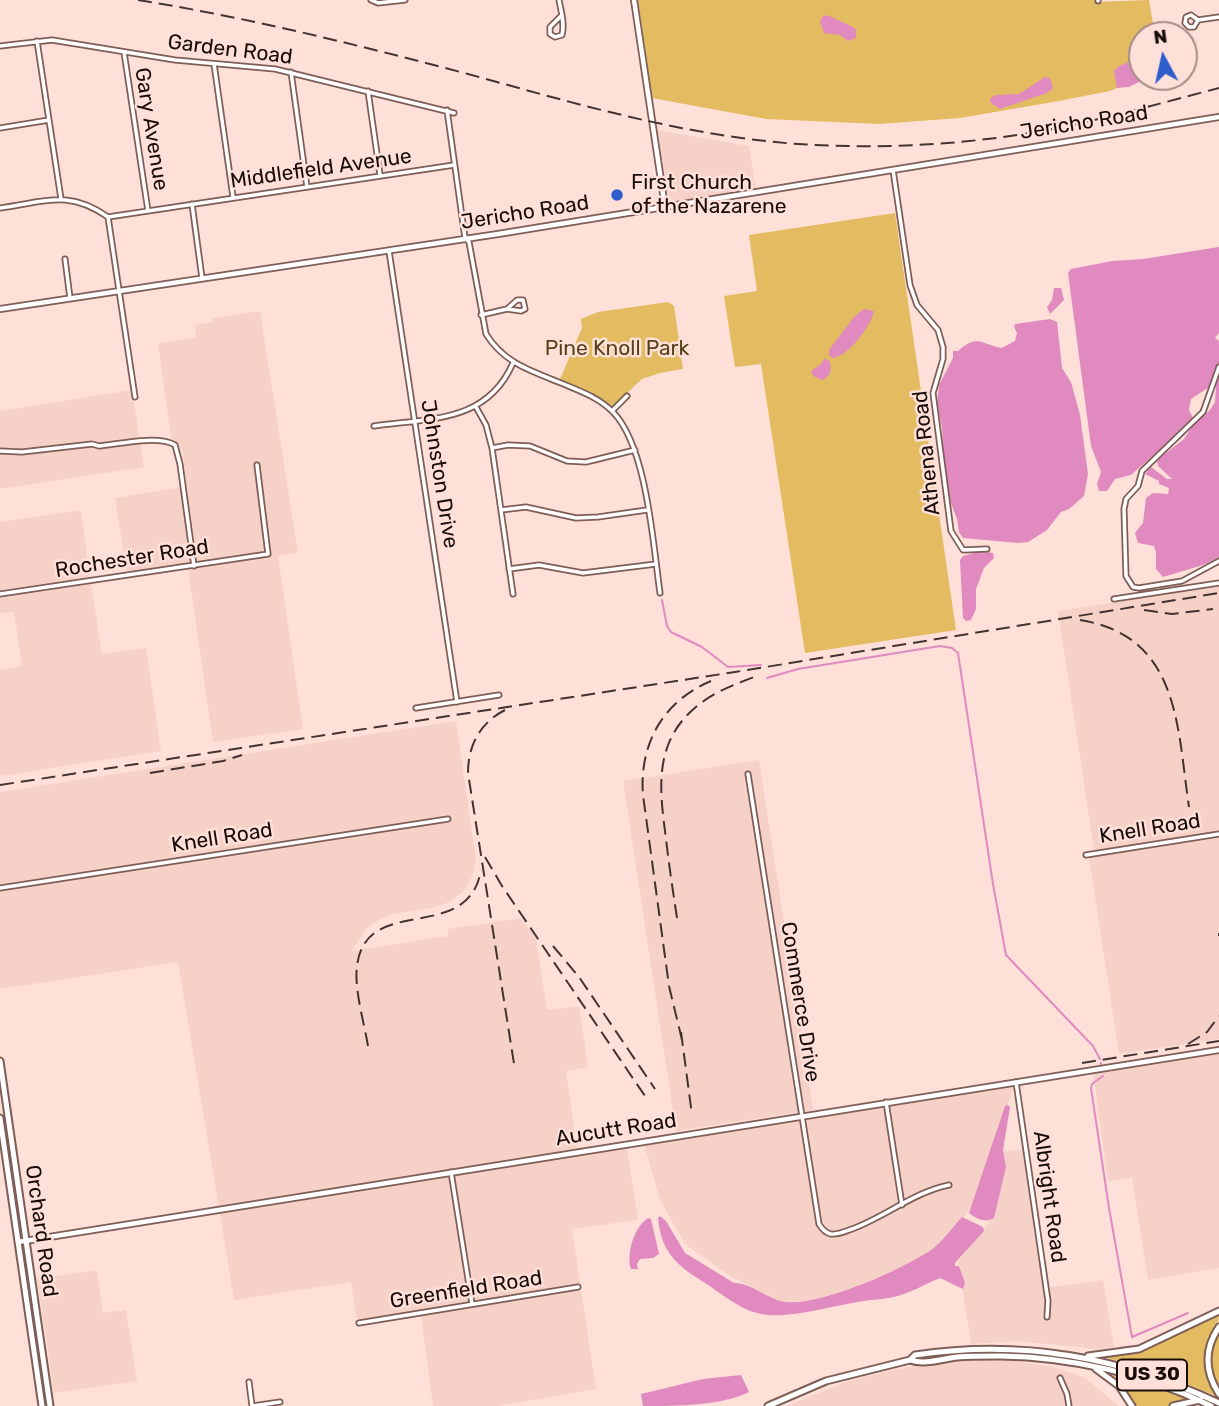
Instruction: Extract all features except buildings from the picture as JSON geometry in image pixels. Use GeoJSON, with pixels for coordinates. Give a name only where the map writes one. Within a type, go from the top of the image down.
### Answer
{"type":"FeatureCollection","features":[{"type":"Feature","properties":{"kind":"main road","name":"Orchard Road"},"geometry":{"type":"LineString","coordinates":[[0,1061],[50,1406]]}},
{"type":"Feature","properties":{"kind":"main road","name":"Orchard Road"},"geometry":{"type":"LineString","coordinates":[[0,1118],[42,1406]]}},
{"type":"Feature","properties":{"kind":"main road"},"geometry":{"type":"LineString","coordinates":[[1083,1357],[1139,1349],[1219,1311]]}},
{"type":"Feature","properties":{"kind":"main road"},"geometry":{"type":"LineString","coordinates":[[1219,1328],[1209,1348],[1208,1361],[1211,1378],[1219,1394]]}},
{"type":"Feature","properties":{"kind":"main road","name":"US 30"},"geometry":{"type":"LineString","coordinates":[[910,1360],[915,1355],[932,1352],[980,1349],[1027,1350],[1083,1357],[1160,1378],[1219,1403]]}},
{"type":"Feature","properties":{"kind":"main road","name":"US 30"},"geometry":{"type":"LineString","coordinates":[[768,1406],[826,1381],[910,1360],[917,1362],[960,1357],[1014,1357],[1094,1367],[1143,1379],[1211,1406]]}},
{"type":"Feature","properties":{"kind":"main road"},"geometry":{"type":"LineString","coordinates":[[1094,1367],[1119,1386],[1132,1406]]}},
{"type":"Feature","properties":{"kind":"main road"},"geometry":{"type":"LineString","coordinates":[[1172,1406],[1200,1400]]}},
{"type":"Feature","properties":{"kind":"street"},"geometry":{"type":"LineString","coordinates":[[371,0],[383,3],[405,0]]}},
{"type":"Feature","properties":{"kind":"street"},"geometry":{"type":"LineString","coordinates":[[559,0],[562,15],[562,35],[555,37],[550,29],[562,15]]}},
{"type":"Feature","properties":{"kind":"street"},"geometry":{"type":"LineString","coordinates":[[634,0],[665,207]]}},
{"type":"Feature","properties":{"kind":"street"},"geometry":{"type":"LineString","coordinates":[[1198,20],[1219,17]]}},
{"type":"Feature","properties":{"kind":"street","name":"Garden Road"},"geometry":{"type":"LineString","coordinates":[[0,46],[52,40],[124,52],[290,72],[454,113]]}},
{"type":"Feature","properties":{"kind":"street"},"geometry":{"type":"LineString","coordinates":[[37,41],[61,199]]}},
{"type":"Feature","properties":{"kind":"street","name":"Gary Avenue"},"geometry":{"type":"LineString","coordinates":[[124,52],[148,211]]}},
{"type":"Feature","properties":{"kind":"street"},"geometry":{"type":"LineString","coordinates":[[214,64],[233,198]]}},
{"type":"Feature","properties":{"kind":"street"},"geometry":{"type":"LineString","coordinates":[[290,72],[307,187]]}},
{"type":"Feature","properties":{"kind":"street"},"geometry":{"type":"LineString","coordinates":[[368,91],[380,176]]}},
{"type":"Feature","properties":{"kind":"street"},"geometry":{"type":"LineString","coordinates":[[447,110],[466,238],[469,242],[481,315],[490,340],[513,363],[589,394],[612,411],[626,430],[635,450],[660,593]]}},
{"type":"Feature","properties":{"kind":"street","name":"Jericho Road"},"geometry":{"type":"LineString","coordinates":[[0,309],[665,207],[1219,117]]}},
{"type":"Feature","properties":{"kind":"street"},"geometry":{"type":"LineString","coordinates":[[0,128],[49,120]]}},
{"type":"Feature","properties":{"kind":"street","name":"Middlefield Avenue"},"geometry":{"type":"LineString","coordinates":[[108,217],[454,165]]}},
{"type":"Feature","properties":{"kind":"street","name":"Athena Road"},"geometry":{"type":"LineString","coordinates":[[893,170],[910,285],[917,305],[938,330],[943,347],[943,359],[933,393],[951,531],[963,550],[987,549]]}},
{"type":"Feature","properties":{"kind":"street"},"geometry":{"type":"LineString","coordinates":[[0,208],[61,199],[90,205],[108,217],[135,397]]}},
{"type":"Feature","properties":{"kind":"street"},"geometry":{"type":"LineString","coordinates":[[192,204],[202,278]]}},
{"type":"Feature","properties":{"kind":"street","name":"Johnston Drive"},"geometry":{"type":"LineString","coordinates":[[389,250],[457,702]]}},
{"type":"Feature","properties":{"kind":"street"},"geometry":{"type":"LineString","coordinates":[[65,259],[70,298]]}},
{"type":"Feature","properties":{"kind":"street"},"geometry":{"type":"LineString","coordinates":[[481,315],[507,309],[523,311],[525,302],[517,300],[507,309]]}},
{"type":"Feature","properties":{"kind":"street"},"geometry":{"type":"LineString","coordinates":[[374,425],[460,412],[476,407],[498,389],[513,363]]}},
{"type":"Feature","properties":{"kind":"street"},"geometry":{"type":"LineString","coordinates":[[1219,367],[1203,412],[1142,471],[1138,486],[1126,499],[1124,509],[1126,576],[1133,587],[1139,589],[1182,581],[1219,561]]}},
{"type":"Feature","properties":{"kind":"street"},"geometry":{"type":"LineString","coordinates":[[612,411],[628,396]]}},
{"type":"Feature","properties":{"kind":"street"},"geometry":{"type":"LineString","coordinates":[[476,407],[486,425],[492,449],[513,594]]}},
{"type":"Feature","properties":{"kind":"street"},"geometry":{"type":"LineString","coordinates":[[0,451],[22,452],[92,444],[99,446],[169,442],[174,445],[180,464],[194,566]]}},
{"type":"Feature","properties":{"kind":"street"},"geometry":{"type":"LineString","coordinates":[[492,449],[508,445],[530,446],[568,461],[586,462],[635,450]]}},
{"type":"Feature","properties":{"kind":"street","name":"Rochester Road"},"geometry":{"type":"LineString","coordinates":[[0,594],[268,554],[257,465]]}},
{"type":"Feature","properties":{"kind":"street"},"geometry":{"type":"LineString","coordinates":[[501,510],[526,507],[576,518],[647,510]]}},
{"type":"Feature","properties":{"kind":"street"},"geometry":{"type":"LineString","coordinates":[[509,569],[539,565],[583,573],[656,564]]}},
{"type":"Feature","properties":{"kind":"street"},"geometry":{"type":"LineString","coordinates":[[1114,599],[1219,583]]}},
{"type":"Feature","properties":{"kind":"street"},"geometry":{"type":"LineString","coordinates":[[416,708],[499,695]]}},
{"type":"Feature","properties":{"kind":"street","name":"Commerce Drive"},"geometry":{"type":"LineString","coordinates":[[748,774],[819,1224],[827,1233],[835,1234],[869,1223],[902,1205]]}},
{"type":"Feature","properties":{"kind":"street","name":"Knell Road"},"geometry":{"type":"LineString","coordinates":[[0,888],[448,819]]}},
{"type":"Feature","properties":{"kind":"street","name":"Knell Road"},"geometry":{"type":"LineString","coordinates":[[1086,855],[1219,834]]}},
{"type":"Feature","properties":{"kind":"street","name":"Aucutt Road"},"geometry":{"type":"LineString","coordinates":[[18,1242],[1219,1050]]}},
{"type":"Feature","properties":{"kind":"street","name":"Albright Road"},"geometry":{"type":"LineString","coordinates":[[1016,1082],[1048,1301],[1046,1317]]}},
{"type":"Feature","properties":{"kind":"street"},"geometry":{"type":"LineString","coordinates":[[886,1102],[902,1205],[934,1188],[949,1185]]}},
{"type":"Feature","properties":{"kind":"street"},"geometry":{"type":"LineString","coordinates":[[451,1172],[472,1304]]}},
{"type":"Feature","properties":{"kind":"street","name":"Greenfield Road"},"geometry":{"type":"LineString","coordinates":[[359,1323],[578,1287]]}},
{"type":"Feature","properties":{"kind":"street"},"geometry":{"type":"LineString","coordinates":[[1060,1378],[1069,1406]]}},
{"type":"Feature","properties":{"kind":"street"},"geometry":{"type":"LineString","coordinates":[[249,1382],[253,1406],[280,1402]]}},
{"type":"Feature","properties":{"kind":"shaded area"},"geometry":{"type":"Polygon","coordinates":[[[827,15],[853,27],[856,30],[856,38],[848,41],[840,35],[824,33],[820,22],[822,17],[827,15]]]}},
{"type":"Feature","properties":{"kind":"shaded area"},"geometry":{"type":"Polygon","coordinates":[[[1128,62],[1128,87],[1117,88],[1114,71],[1128,62]]]}},
{"type":"Feature","properties":{"kind":"shaded area"},"geometry":{"type":"Polygon","coordinates":[[[1045,77],[1050,78],[1053,88],[1047,93],[1000,109],[991,103],[990,99],[995,95],[1019,94],[1045,77]]]}},
{"type":"Feature","properties":{"kind":"shaded area"},"geometry":{"type":"Polygon","coordinates":[[[657,130],[749,146],[756,190],[670,203],[657,130]]]}},
{"type":"Feature","properties":{"kind":"shaded area"},"geometry":{"type":"Polygon","coordinates":[[[1219,247],[1219,333],[1215,338],[1219,341],[1219,557],[1206,564],[1163,577],[1156,569],[1154,546],[1138,543],[1135,533],[1143,523],[1146,498],[1153,493],[1168,494],[1169,488],[1145,474],[1151,467],[1167,479],[1172,479],[1158,466],[1157,460],[1184,439],[1193,425],[1210,410],[1215,402],[1216,387],[1211,386],[1191,399],[1189,410],[1193,418],[1173,438],[1131,475],[1115,479],[1107,491],[1099,491],[1097,484],[1101,472],[1091,446],[1068,273],[1071,269],[1112,261],[1219,247]]]}},
{"type":"Feature","properties":{"kind":"shaded area"},"geometry":{"type":"Polygon","coordinates":[[[1054,288],[1061,288],[1064,300],[1050,314],[1047,307],[1052,300],[1054,288]]]}},
{"type":"Feature","properties":{"kind":"shaded area"},"geometry":{"type":"Polygon","coordinates":[[[864,309],[874,311],[864,332],[845,353],[832,358],[829,350],[854,317],[864,309]]]}},
{"type":"Feature","properties":{"kind":"shaded area"},"geometry":{"type":"Polygon","coordinates":[[[260,311],[298,553],[278,556],[303,729],[213,742],[188,569],[198,567],[182,448],[171,438],[158,343],[196,338],[195,325],[213,322],[213,318],[260,311]]]}},
{"type":"Feature","properties":{"kind":"shaded area"},"geometry":{"type":"Polygon","coordinates":[[[1050,319],[1057,322],[1062,368],[1071,382],[1080,415],[1088,474],[1084,496],[1069,509],[1061,512],[1047,530],[1028,542],[963,538],[946,490],[942,428],[937,403],[939,385],[953,358],[953,351],[975,341],[1002,348],[1015,341],[1015,324],[1050,319]]]}},
{"type":"Feature","properties":{"kind":"shaded area"},"geometry":{"type":"Polygon","coordinates":[[[825,358],[830,362],[830,371],[822,380],[813,376],[811,371],[825,358]]]}},
{"type":"Feature","properties":{"kind":"shaded area"},"geometry":{"type":"Polygon","coordinates":[[[132,390],[144,467],[0,489],[0,411],[132,390]]]}},
{"type":"Feature","properties":{"kind":"shaded area"},"geometry":{"type":"Polygon","coordinates":[[[181,487],[193,564],[127,574],[115,498],[181,487]]]}},
{"type":"Feature","properties":{"kind":"shaded area"},"geometry":{"type":"Polygon","coordinates":[[[81,510],[90,577],[0,590],[0,522],[81,510]]]}},
{"type":"Feature","properties":{"kind":"shaded area"},"geometry":{"type":"Polygon","coordinates":[[[981,551],[993,553],[994,558],[984,568],[976,589],[976,609],[971,620],[966,621],[963,618],[960,560],[963,556],[981,551]]]}},
{"type":"Feature","properties":{"kind":"shaded area"},"geometry":{"type":"Polygon","coordinates":[[[91,584],[102,654],[146,648],[161,751],[0,776],[0,670],[22,666],[14,612],[0,613],[0,598],[91,584]]]}},
{"type":"Feature","properties":{"kind":"shaded area"},"geometry":{"type":"Polygon","coordinates":[[[1219,586],[1219,1039],[1119,1054],[1088,852],[1094,850],[1058,611],[1219,586]]]}},
{"type":"Feature","properties":{"kind":"shaded area"},"geometry":{"type":"Polygon","coordinates":[[[456,721],[476,860],[472,877],[463,892],[447,903],[389,915],[376,922],[366,929],[352,951],[448,936],[448,929],[521,918],[536,939],[547,1010],[579,1006],[588,1067],[566,1071],[577,1148],[626,1141],[638,1220],[572,1229],[596,1389],[498,1406],[433,1406],[421,1316],[358,1326],[351,1282],[234,1300],[178,962],[0,989],[0,792],[456,721]]]}},
{"type":"Feature","properties":{"kind":"shaded area"},"geometry":{"type":"Polygon","coordinates":[[[759,760],[813,1110],[676,1131],[623,781],[759,760]]]}},
{"type":"Feature","properties":{"kind":"shaded area"},"geometry":{"type":"Polygon","coordinates":[[[1219,1052],[1219,1268],[1148,1280],[1132,1178],[1108,1181],[1093,1073],[1219,1052]]]}},
{"type":"Feature","properties":{"kind":"shaded area"},"geometry":{"type":"Polygon","coordinates":[[[1014,1085],[994,1149],[970,1209],[936,1252],[830,1298],[784,1303],[730,1276],[685,1244],[660,1200],[644,1144],[1014,1085]]]}},
{"type":"Feature","properties":{"kind":"shaded area"},"geometry":{"type":"Polygon","coordinates":[[[1005,1106],[1010,1107],[1003,1150],[1006,1167],[994,1218],[981,1220],[969,1213],[1005,1106]]]}},
{"type":"Feature","properties":{"kind":"shaded area"},"geometry":{"type":"Polygon","coordinates":[[[1024,1149],[1044,1288],[1103,1280],[1114,1347],[1097,1349],[1017,1341],[971,1344],[958,1261],[988,1224],[1003,1172],[1003,1152],[1024,1149]]]}},
{"type":"Feature","properties":{"kind":"shaded area"},"geometry":{"type":"Polygon","coordinates":[[[660,1216],[666,1221],[685,1253],[734,1283],[746,1285],[785,1302],[818,1299],[838,1293],[915,1260],[933,1249],[962,1217],[983,1227],[984,1231],[955,1263],[955,1266],[959,1266],[965,1283],[963,1289],[940,1278],[895,1297],[793,1314],[768,1315],[736,1304],[677,1262],[662,1239],[658,1218],[660,1216]]]}},
{"type":"Feature","properties":{"kind":"shaded area"},"geometry":{"type":"Polygon","coordinates":[[[648,1218],[651,1219],[659,1254],[653,1258],[640,1259],[638,1269],[631,1269],[632,1241],[648,1218]]]}},
{"type":"Feature","properties":{"kind":"shaded area"},"geometry":{"type":"Polygon","coordinates":[[[97,1270],[103,1313],[126,1310],[137,1381],[54,1393],[37,1279],[97,1270]]]}},
{"type":"Feature","properties":{"kind":"shaded area"},"geometry":{"type":"Polygon","coordinates":[[[967,1361],[1011,1361],[1054,1367],[1084,1377],[1119,1406],[787,1406],[845,1382],[892,1370],[967,1361]]]}},
{"type":"Feature","properties":{"kind":"shaded area"},"geometry":{"type":"Polygon","coordinates":[[[741,1375],[749,1392],[738,1397],[698,1404],[643,1406],[641,1394],[703,1379],[741,1375]]]}},
{"type":"Feature","properties":{"kind":"green space"},"geometry":{"type":"Polygon","coordinates":[[[638,0],[1149,0],[1153,21],[1128,21],[1128,83],[1110,91],[960,118],[879,124],[766,119],[652,98],[638,0]]]}},
{"type":"Feature","properties":{"kind":"green space"},"geometry":{"type":"Polygon","coordinates":[[[895,213],[956,630],[805,653],[761,364],[735,367],[724,296],[757,291],[749,235],[895,213]]]}},
{"type":"Feature","properties":{"kind":"green space","name":"Pine Knoll Park"},"geometry":{"type":"Polygon","coordinates":[[[668,302],[674,306],[683,369],[642,379],[613,406],[560,379],[582,328],[581,319],[598,312],[668,302]]]}},
{"type":"Feature","properties":{"kind":"green space"},"geometry":{"type":"Polygon","coordinates":[[[1219,1314],[1209,1340],[1205,1362],[1208,1377],[1219,1397],[1164,1375],[1104,1357],[1143,1350],[1219,1314]]]}},
{"type":"Feature","properties":{"kind":"green space"},"geometry":{"type":"Polygon","coordinates":[[[1219,1332],[1219,1389],[1211,1360],[1219,1332]]]}},
{"type":"Feature","properties":{"kind":"green space"},"geometry":{"type":"Polygon","coordinates":[[[995,1351],[1076,1358],[1138,1373],[1192,1394],[1107,1367],[977,1354],[916,1360],[915,1357],[995,1351]]]}},
{"type":"Feature","properties":{"kind":"green space"},"geometry":{"type":"Polygon","coordinates":[[[1111,1375],[1150,1385],[1188,1400],[1169,1406],[1134,1406],[1127,1392],[1111,1375]]]}},
{"type":"Feature","properties":{"kind":"waterway"},"geometry":{"type":"LineString","coordinates":[[662,600],[667,626],[671,632],[702,647],[728,667],[761,665]]}},
{"type":"Feature","properties":{"kind":"waterway"},"geometry":{"type":"LineString","coordinates":[[767,678],[798,669],[940,646],[952,648],[958,653],[1006,955],[1093,1046],[1100,1059]]}},
{"type":"Feature","properties":{"kind":"waterway"},"geometry":{"type":"LineString","coordinates":[[1103,1076],[1092,1084],[1091,1088],[1132,1337],[1188,1313]]}},
{"type":"Feature","properties":{"kind":"railway"},"geometry":{"type":"LineString","coordinates":[[138,0],[304,33],[673,126],[798,144],[900,146],[1001,137],[1087,122],[1219,88]]}},
{"type":"Feature","properties":{"kind":"railway"},"geometry":{"type":"LineString","coordinates":[[0,785],[735,672],[1219,593]]}},
{"type":"Feature","properties":{"kind":"railway"},"geometry":{"type":"LineString","coordinates":[[1144,610],[1172,614],[1213,609]]}},
{"type":"Feature","properties":{"kind":"railway"},"geometry":{"type":"LineString","coordinates":[[1080,620],[1113,629],[1138,645],[1155,665],[1168,690],[1176,717],[1189,807]]}},
{"type":"Feature","properties":{"kind":"railway"},"geometry":{"type":"LineString","coordinates":[[677,918],[662,800],[661,782],[667,748],[685,717],[701,703],[759,675]]}},
{"type":"Feature","properties":{"kind":"railway"},"geometry":{"type":"LineString","coordinates":[[682,1040],[669,986],[643,795],[643,776],[650,742],[667,712],[694,690],[711,681]]}},
{"type":"Feature","properties":{"kind":"railway"},"geometry":{"type":"LineString","coordinates":[[505,710],[489,721],[477,736],[470,753],[468,773],[515,1070]]}},
{"type":"Feature","properties":{"kind":"railway"},"geometry":{"type":"LineString","coordinates":[[150,773],[223,761],[242,755]]}},
{"type":"Feature","properties":{"kind":"railway"},"geometry":{"type":"LineString","coordinates":[[485,857],[645,1096]]}},
{"type":"Feature","properties":{"kind":"railway"},"geometry":{"type":"LineString","coordinates":[[368,1046],[356,975],[364,944],[378,930],[457,907],[472,893],[481,870]]}},
{"type":"Feature","properties":{"kind":"railway"},"geometry":{"type":"LineString","coordinates":[[553,946],[579,977],[655,1089]]}},
{"type":"Feature","properties":{"kind":"railway"},"geometry":{"type":"LineString","coordinates":[[1188,1044],[1207,1032],[1219,1016]]}},
{"type":"Feature","properties":{"kind":"railway"},"geometry":{"type":"LineString","coordinates":[[681,1032],[692,1115]]}},
{"type":"Feature","properties":{"kind":"railway"},"geometry":{"type":"LineString","coordinates":[[1082,1063],[1219,1041]]}},
{"type":"Feature","properties":{"kind":"place","name":"First Church of the Nazarene"},"geometry":{"type":"Point","coordinates":[617,195]}}]}
